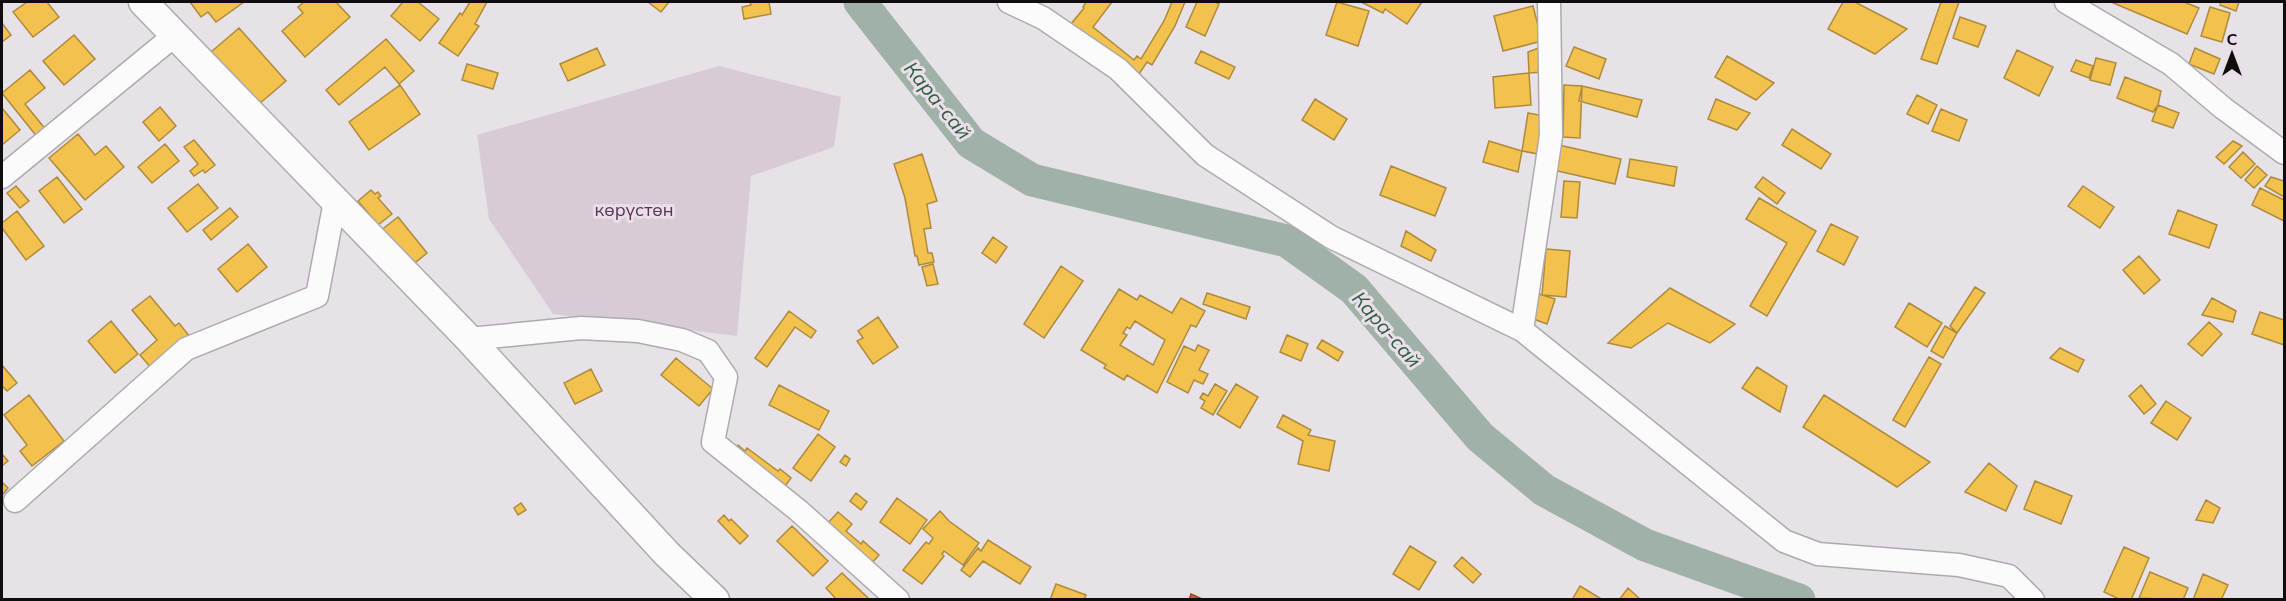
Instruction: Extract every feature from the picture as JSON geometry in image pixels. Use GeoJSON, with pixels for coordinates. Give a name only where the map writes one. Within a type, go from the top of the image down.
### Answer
{"type":"FeatureCollection","features":[{"type":"Feature","properties":{"kind":"main road"},"geometry":{"type":"LineString","coordinates":[[143,2],[469,339],[667,554],[714,599]]}},
{"type":"Feature","properties":{"kind":"street"},"geometry":{"type":"LineString","coordinates":[[1009,2],[1043,18],[1118,69],[1205,155],[1331,237],[1522,330],[1784,541],[1818,554],[1959,565],[2009,576],[2033,600]]}},
{"type":"Feature","properties":{"kind":"street"},"geometry":{"type":"LineString","coordinates":[[1522,330],[1551,136],[1549,2]]}},
{"type":"Feature","properties":{"kind":"street"},"geometry":{"type":"LineString","coordinates":[[2066,2],[2171,64],[2223,108],[2284,153]]}},
{"type":"Feature","properties":{"kind":"street"},"geometry":{"type":"LineString","coordinates":[[2,177],[175,35]]}},
{"type":"Feature","properties":{"kind":"street"},"geometry":{"type":"LineString","coordinates":[[15,501],[186,349],[317,296],[335,201]]}},
{"type":"Feature","properties":{"kind":"street"},"geometry":{"type":"LineString","coordinates":[[469,339],[581,328],[639,332],[682,340],[708,351],[726,377],[713,442],[800,511],[898,600]]}},
{"type":"Feature","properties":{"kind":"green space","name":"көрүстөн"},"geometry":{"type":"Polygon","coordinates":[[[719,66],[841,97],[834,147],[751,176],[737,336],[553,314],[489,219],[477,135],[719,66]]]}},
{"type":"Feature","properties":{"kind":"building: Жильё"},"geometry":{"type":"Polygon","coordinates":[[[27,2],[47,2],[59,17],[33,37],[13,12],[27,2]]]}},
{"type":"Feature","properties":{"kind":"building: Жильё"},"geometry":{"type":"Polygon","coordinates":[[[190,2],[244,2],[216,22],[208,12],[201,17],[190,2]]]}},
{"type":"Feature","properties":{"kind":"building: Жильё"},"geometry":{"type":"Polygon","coordinates":[[[304,2],[336,2],[350,17],[305,57],[282,31],[303,13],[298,7],[304,2]]]}},
{"type":"Feature","properties":{"kind":"building: Жильё"},"geometry":{"type":"Polygon","coordinates":[[[403,2],[418,2],[439,19],[420,41],[391,16],[403,2]]]}},
{"type":"Feature","properties":{"kind":"building: Жильё"},"geometry":{"type":"Polygon","coordinates":[[[470,2],[487,2],[475,24],[479,26],[458,56],[439,43],[470,2]]]}},
{"type":"Feature","properties":{"kind":"building: Жильё"},"geometry":{"type":"Polygon","coordinates":[[[648,2],[669,2],[661,12],[648,2]]]}},
{"type":"Feature","properties":{"kind":"building: Жильё"},"geometry":{"type":"Polygon","coordinates":[[[750,2],[769,2],[771,14],[744,19],[742,7],[751,5],[750,2]]]}},
{"type":"Feature","properties":{"kind":"building: Жильё"},"geometry":{"type":"Polygon","coordinates":[[[1086,2],[1112,2],[1093,27],[1134,60],[1137,56],[1141,59],[1164,21],[1172,2],[1185,2],[1175,26],[1152,65],[1147,62],[1137,77],[1071,24],[1086,2]]]}},
{"type":"Feature","properties":{"kind":"building: Жильё"},"geometry":{"type":"Polygon","coordinates":[[[1197,2],[1219,4],[1205,36],[1186,27],[1197,2]]]}},
{"type":"Feature","properties":{"kind":"building: Жильё"},"geometry":{"type":"Polygon","coordinates":[[[1337,2],[1369,11],[1358,46],[1326,35],[1337,2]]]}},
{"type":"Feature","properties":{"kind":"building: Жильё"},"geometry":{"type":"Polygon","coordinates":[[[1361,2],[1422,2],[1407,24],[1385,9],[1383,13],[1361,2]]]}},
{"type":"Feature","properties":{"kind":"building: Жильё"},"geometry":{"type":"Polygon","coordinates":[[[1843,2],[1855,2],[1907,29],[1875,54],[1828,29],[1843,2]]]}},
{"type":"Feature","properties":{"kind":"building: Жильё"},"geometry":{"type":"Polygon","coordinates":[[[1941,2],[1959,2],[1937,64],[1921,59],[1941,2]]]}},
{"type":"Feature","properties":{"kind":"building: Жильё"},"geometry":{"type":"Polygon","coordinates":[[[2111,2],[2184,2],[2199,8],[2187,34],[2111,2]]]}},
{"type":"Feature","properties":{"kind":"building: Жильё"},"geometry":{"type":"Polygon","coordinates":[[[2221,2],[2239,2],[2236,11],[2220,5],[2221,2]]]}},
{"type":"Feature","properties":{"kind":"building: Жильё"},"geometry":{"type":"Polygon","coordinates":[[[1533,6],[1542,41],[1503,51],[1494,16],[1533,6]]]}},
{"type":"Feature","properties":{"kind":"building: Жильё"},"geometry":{"type":"Polygon","coordinates":[[[2210,7],[2230,13],[2222,42],[2201,36],[2210,7]]]}},
{"type":"Feature","properties":{"kind":"building: Жильё"},"geometry":{"type":"Polygon","coordinates":[[[1960,17],[1986,26],[1978,47],[1953,38],[1960,17]]]}},
{"type":"Feature","properties":{"kind":"building: Жильё"},"geometry":{"type":"Polygon","coordinates":[[[2,23],[11,35],[2,42],[2,23]]]}},
{"type":"Feature","properties":{"kind":"building: Жильё"},"geometry":{"type":"Polygon","coordinates":[[[239,28],[286,81],[258,105],[211,52],[239,28]]]}},
{"type":"Feature","properties":{"kind":"building: Жильё"},"geometry":{"type":"Polygon","coordinates":[[[74,35],[95,59],[64,85],[43,61],[74,35]]]}},
{"type":"Feature","properties":{"kind":"building: Жильё"},"geometry":{"type":"Polygon","coordinates":[[[386,39],[414,71],[399,84],[385,67],[339,105],[326,90],[386,39]]]}},
{"type":"Feature","properties":{"kind":"building: Жильё"},"geometry":{"type":"Polygon","coordinates":[[[1559,40],[1561,71],[1529,73],[1528,52],[1559,40]]]}},
{"type":"Feature","properties":{"kind":"building: Жильё"},"geometry":{"type":"Polygon","coordinates":[[[1574,47],[1606,59],[1599,79],[1566,66],[1574,47]]]}},
{"type":"Feature","properties":{"kind":"building: Жильё"},"geometry":{"type":"Polygon","coordinates":[[[597,48],[605,65],[568,81],[560,64],[597,48]]]}},
{"type":"Feature","properties":{"kind":"building: Жильё"},"geometry":{"type":"Polygon","coordinates":[[[2195,48],[2220,59],[2214,74],[2189,64],[2195,48]]]}},
{"type":"Feature","properties":{"kind":"building: Жильё"},"geometry":{"type":"Polygon","coordinates":[[[2017,50],[2053,67],[2039,96],[2004,78],[2017,50]]]}},
{"type":"Feature","properties":{"kind":"building: Жильё"},"geometry":{"type":"Polygon","coordinates":[[[1201,51],[1235,67],[1229,79],[1195,63],[1201,51]]]}},
{"type":"Feature","properties":{"kind":"building: Жильё"},"geometry":{"type":"Polygon","coordinates":[[[1727,56],[1774,83],[1756,100],[1715,77],[1727,56]]]}},
{"type":"Feature","properties":{"kind":"building: Жильё"},"geometry":{"type":"Polygon","coordinates":[[[2096,58],[2116,63],[2110,85],[2090,80],[2096,58]]]}},
{"type":"Feature","properties":{"kind":"building: Жильё"},"geometry":{"type":"Polygon","coordinates":[[[2076,60],[2093,66],[2089,78],[2071,71],[2076,60]]]}},
{"type":"Feature","properties":{"kind":"building: Жильё"},"geometry":{"type":"Polygon","coordinates":[[[467,64],[498,73],[493,89],[462,80],[467,64]]]}},
{"type":"Feature","properties":{"kind":"building: Жильё"},"geometry":{"type":"Polygon","coordinates":[[[30,70],[45,88],[25,104],[47,131],[38,138],[2,93],[30,70]]]}},
{"type":"Feature","properties":{"kind":"building: Жильё"},"geometry":{"type":"Polygon","coordinates":[[[1529,73],[1531,105],[1495,108],[1493,77],[1529,73]]]}},
{"type":"Feature","properties":{"kind":"building: Жильё"},"geometry":{"type":"Polygon","coordinates":[[[2125,77],[2161,91],[2158,105],[2153,112],[2117,98],[2125,77]]]}},
{"type":"Feature","properties":{"kind":"building: Жильё"},"geometry":{"type":"Polygon","coordinates":[[[400,85],[420,114],[369,150],[349,122],[400,85]]]}},
{"type":"Feature","properties":{"kind":"building: Жильё"},"geometry":{"type":"Polygon","coordinates":[[[1564,85],[1582,86],[1580,138],[1563,137],[1564,85]]]}},
{"type":"Feature","properties":{"kind":"building: Жильё"},"geometry":{"type":"Polygon","coordinates":[[[1582,86],[1642,100],[1637,117],[1579,101],[1582,86]]]}},
{"type":"Feature","properties":{"kind":"building: Жильё"},"geometry":{"type":"Polygon","coordinates":[[[1917,95],[1937,105],[1928,124],[1907,114],[1917,95]]]}},
{"type":"Feature","properties":{"kind":"building: Жильё"},"geometry":{"type":"Polygon","coordinates":[[[1315,99],[1347,119],[1334,140],[1302,120],[1315,99]]]}},
{"type":"Feature","properties":{"kind":"building: Жильё"},"geometry":{"type":"Polygon","coordinates":[[[1716,99],[1750,113],[1737,130],[1708,119],[1716,99]]]}},
{"type":"Feature","properties":{"kind":"building: Жильё"},"geometry":{"type":"Polygon","coordinates":[[[2158,105],[2179,113],[2173,128],[2152,121],[2158,105]]]}},
{"type":"Feature","properties":{"kind":"building: Жильё"},"geometry":{"type":"Polygon","coordinates":[[[160,107],[176,126],[159,141],[143,122],[160,107]]]}},
{"type":"Feature","properties":{"kind":"building: Жильё"},"geometry":{"type":"Polygon","coordinates":[[[2,108],[20,130],[2,145],[2,108]]]}},
{"type":"Feature","properties":{"kind":"building: Жильё"},"geometry":{"type":"Polygon","coordinates":[[[1941,109],[1967,120],[1959,141],[1932,131],[1941,109]]]}},
{"type":"Feature","properties":{"kind":"building: Жильё"},"geometry":{"type":"Polygon","coordinates":[[[1528,113],[1550,117],[1544,155],[1522,151],[1528,113]]]}},
{"type":"Feature","properties":{"kind":"building: Жильё"},"geometry":{"type":"Polygon","coordinates":[[[1792,129],[1831,154],[1821,169],[1782,145],[1792,129]]]}},
{"type":"Feature","properties":{"kind":"building: Жильё"},"geometry":{"type":"Polygon","coordinates":[[[78,134],[95,155],[106,146],[124,167],[85,200],[49,158],[78,134]]]}},
{"type":"Feature","properties":{"kind":"building: Жильё"},"geometry":{"type":"Polygon","coordinates":[[[194,140],[215,165],[205,173],[203,170],[194,176],[190,171],[198,164],[184,147],[194,140]]]}},
{"type":"Feature","properties":{"kind":"building: Жильё"},"geometry":{"type":"Polygon","coordinates":[[[1489,141],[1522,151],[1518,172],[1483,162],[1489,141]]]}},
{"type":"Feature","properties":{"kind":"building: Жильё"},"geometry":{"type":"Polygon","coordinates":[[[2233,141],[2242,146],[2224,164],[2216,157],[2233,141]]]}},
{"type":"Feature","properties":{"kind":"building: Жильё"},"geometry":{"type":"Polygon","coordinates":[[[165,144],[179,161],[152,183],[138,167],[165,144]]]}},
{"type":"Feature","properties":{"kind":"building: Жильё"},"geometry":{"type":"Polygon","coordinates":[[[1559,145],[1621,159],[1615,184],[1553,170],[1559,145]]]}},
{"type":"Feature","properties":{"kind":"building: Жильё"},"geometry":{"type":"Polygon","coordinates":[[[2243,152],[2255,164],[2241,178],[2229,167],[2243,152]]]}},
{"type":"Feature","properties":{"kind":"building: Жильё"},"geometry":{"type":"Polygon","coordinates":[[[922,154],[937,201],[927,204],[931,228],[924,229],[928,253],[932,253],[934,262],[919,265],[917,256],[915,256],[905,198],[894,164],[922,154]]]}},
{"type":"Feature","properties":{"kind":"building: Жильё"},"geometry":{"type":"Polygon","coordinates":[[[1630,159],[1677,167],[1674,186],[1627,177],[1630,159]]]}},
{"type":"Feature","properties":{"kind":"building: Жильё"},"geometry":{"type":"Polygon","coordinates":[[[1391,166],[1446,188],[1435,216],[1380,195],[1391,166]]]}},
{"type":"Feature","properties":{"kind":"building: Жильё"},"geometry":{"type":"Polygon","coordinates":[[[2257,166],[2267,175],[2254,188],[2245,180],[2257,166]]]}},
{"type":"Feature","properties":{"kind":"building: Жильё"},"geometry":{"type":"Polygon","coordinates":[[[57,177],[82,209],[64,223],[39,191],[57,177]]]}},
{"type":"Feature","properties":{"kind":"building: Жильё"},"geometry":{"type":"Polygon","coordinates":[[[1763,177],[1785,193],[1777,204],[1755,187],[1763,177]]]}},
{"type":"Feature","properties":{"kind":"building: Жильё"},"geometry":{"type":"Polygon","coordinates":[[[2271,177],[2284,181],[2284,197],[2265,186],[2271,177]]]}},
{"type":"Feature","properties":{"kind":"building: Жильё"},"geometry":{"type":"Polygon","coordinates":[[[1564,181],[1580,182],[1577,218],[1561,217],[1564,181]]]}},
{"type":"Feature","properties":{"kind":"building: Жильё"},"geometry":{"type":"Polygon","coordinates":[[[198,184],[218,208],[187,232],[168,208],[198,184]]]}},
{"type":"Feature","properties":{"kind":"building: Жильё"},"geometry":{"type":"Polygon","coordinates":[[[16,186],[29,201],[20,208],[7,193],[16,186]]]}},
{"type":"Feature","properties":{"kind":"building: Жильё"},"geometry":{"type":"Polygon","coordinates":[[[2083,186],[2114,207],[2100,228],[2068,206],[2083,186]]]}},
{"type":"Feature","properties":{"kind":"building: Жильё"},"geometry":{"type":"Polygon","coordinates":[[[2260,188],[2284,200],[2284,221],[2252,205],[2260,188]]]}},
{"type":"Feature","properties":{"kind":"building: Жильё"},"geometry":{"type":"Polygon","coordinates":[[[371,190],[375,194],[378,192],[381,196],[378,198],[392,214],[378,225],[358,201],[371,190]]]}},
{"type":"Feature","properties":{"kind":"building: Жильё"},"geometry":{"type":"Polygon","coordinates":[[[1759,198],[1816,231],[1767,316],[1750,306],[1787,243],[1746,219],[1759,198]]]}},
{"type":"Feature","properties":{"kind":"building: Жильё"},"geometry":{"type":"Polygon","coordinates":[[[230,208],[238,217],[211,240],[203,230],[230,208]]]}},
{"type":"Feature","properties":{"kind":"building: Жильё"},"geometry":{"type":"Polygon","coordinates":[[[2178,210],[2217,225],[2209,248],[2169,234],[2178,210]]]}},
{"type":"Feature","properties":{"kind":"building: Жильё"},"geometry":{"type":"Polygon","coordinates":[[[17,211],[44,246],[26,260],[2,228],[2,223],[17,211]]]}},
{"type":"Feature","properties":{"kind":"building: Жильё"},"geometry":{"type":"Polygon","coordinates":[[[398,217],[427,253],[410,267],[380,231],[398,217]]]}},
{"type":"Feature","properties":{"kind":"building: Жильё"},"geometry":{"type":"Polygon","coordinates":[[[1831,224],[1858,237],[1844,265],[1817,251],[1831,224]]]}},
{"type":"Feature","properties":{"kind":"building: Жильё"},"geometry":{"type":"Polygon","coordinates":[[[1406,231],[1436,250],[1431,261],[1401,246],[1406,231]]]}},
{"type":"Feature","properties":{"kind":"building: Жильё"},"geometry":{"type":"Polygon","coordinates":[[[993,237],[1007,247],[996,263],[982,253],[993,237]]]}},
{"type":"Feature","properties":{"kind":"building: Жильё"},"geometry":{"type":"Polygon","coordinates":[[[248,244],[267,267],[237,292],[218,269],[248,244]]]}},
{"type":"Feature","properties":{"kind":"building: Жильё"},"geometry":{"type":"Polygon","coordinates":[[[1546,249],[1570,251],[1566,297],[1542,295],[1546,249]]]}},
{"type":"Feature","properties":{"kind":"building: Жильё"},"geometry":{"type":"Polygon","coordinates":[[[2139,256],[2160,280],[2144,294],[2123,270],[2139,256]]]}},
{"type":"Feature","properties":{"kind":"building: Жильё"},"geometry":{"type":"Polygon","coordinates":[[[933,264],[938,284],[927,286],[922,267],[933,264]]]}},
{"type":"Feature","properties":{"kind":"building: Жильё"},"geometry":{"type":"Polygon","coordinates":[[[1061,266],[1083,281],[1044,338],[1024,324],[1061,266]]]}},
{"type":"Feature","properties":{"kind":"building: Жильё"},"geometry":{"type":"Polygon","coordinates":[[[1975,287],[1985,293],[1957,333],[1950,326],[1975,287]]]}},
{"type":"Feature","properties":{"kind":"building: Жильё"},"geometry":{"type":"Polygon","coordinates":[[[1670,288],[1735,324],[1710,343],[1668,323],[1631,348],[1608,343],[1670,288]]]}},
{"type":"Feature","properties":{"kind":"building: Жильё"},"geometry":{"type":"Polygon","coordinates":[[[1119,289],[1137,300],[1140,295],[1172,313],[1181,298],[1205,311],[1196,327],[1191,325],[1157,393],[1127,375],[1124,380],[1104,368],[1106,365],[1081,350],[1119,289]],[[1135,321],[1130,329],[1127,327],[1123,333],[1127,335],[1120,345],[1153,365],[1165,340],[1135,321]]]}},
{"type":"Feature","properties":{"kind":"building: Жильё"},"geometry":{"type":"Polygon","coordinates":[[[1207,293],[1250,307],[1246,319],[1203,304],[1207,293]]]}},
{"type":"Feature","properties":{"kind":"building: Жильё"},"geometry":{"type":"Polygon","coordinates":[[[1536,293],[1555,299],[1547,324],[1528,317],[1536,293]]]}},
{"type":"Feature","properties":{"kind":"building: Жильё"},"geometry":{"type":"Polygon","coordinates":[[[150,296],[175,326],[179,323],[190,337],[152,369],[140,355],[157,340],[132,310],[150,296]]]}},
{"type":"Feature","properties":{"kind":"building: Жильё"},"geometry":{"type":"Polygon","coordinates":[[[2212,298],[2236,311],[2233,322],[2202,315],[2212,298]]]}},
{"type":"Feature","properties":{"kind":"building: Жильё"},"geometry":{"type":"Polygon","coordinates":[[[1909,303],[1942,323],[1927,347],[1895,327],[1909,303]]]}},
{"type":"Feature","properties":{"kind":"building: Жильё"},"geometry":{"type":"Polygon","coordinates":[[[789,311],[816,331],[811,338],[795,327],[767,367],[755,358],[789,311]]]}},
{"type":"Feature","properties":{"kind":"building: Жильё"},"geometry":{"type":"Polygon","coordinates":[[[2260,312],[2284,320],[2284,345],[2252,334],[2260,312]]]}},
{"type":"Feature","properties":{"kind":"building: Жильё"},"geometry":{"type":"Polygon","coordinates":[[[878,317],[898,347],[873,364],[857,341],[863,338],[858,331],[878,317]]]}},
{"type":"Feature","properties":{"kind":"building: Жильё"},"geometry":{"type":"Polygon","coordinates":[[[111,321],[138,354],[115,373],[88,341],[111,321]]]}},
{"type":"Feature","properties":{"kind":"building: Жильё"},"geometry":{"type":"Polygon","coordinates":[[[2209,322],[2222,334],[2202,356],[2188,344],[2209,322]]]}},
{"type":"Feature","properties":{"kind":"building: Жильё"},"geometry":{"type":"Polygon","coordinates":[[[1945,326],[1957,333],[1943,358],[1931,351],[1945,326]]]}},
{"type":"Feature","properties":{"kind":"building: Жильё"},"geometry":{"type":"Polygon","coordinates":[[[1287,335],[1308,344],[1301,361],[1280,352],[1287,335]]]}},
{"type":"Feature","properties":{"kind":"building: Жильё"},"geometry":{"type":"Polygon","coordinates":[[[1322,340],[1343,352],[1338,361],[1317,348],[1322,340]]]}},
{"type":"Feature","properties":{"kind":"building: Жильё"},"geometry":{"type":"Polygon","coordinates":[[[1198,345],[1209,350],[1199,370],[1208,374],[1203,384],[1194,380],[1188,393],[1167,382],[1184,346],[1195,351],[1198,345]]]}},
{"type":"Feature","properties":{"kind":"building: Жильё"},"geometry":{"type":"Polygon","coordinates":[[[2060,348],[2084,360],[2078,372],[2050,358],[2060,348]]]}},
{"type":"Feature","properties":{"kind":"building: Жильё"},"geometry":{"type":"Polygon","coordinates":[[[1929,357],[1941,364],[1905,427],[1893,420],[1929,357]]]}},
{"type":"Feature","properties":{"kind":"building: Жильё"},"geometry":{"type":"Polygon","coordinates":[[[676,358],[713,389],[699,406],[661,375],[676,358]]]}},
{"type":"Feature","properties":{"kind":"building: Жильё"},"geometry":{"type":"Polygon","coordinates":[[[2,365],[17,383],[7,391],[2,386],[2,365]]]}},
{"type":"Feature","properties":{"kind":"building: Жильё"},"geometry":{"type":"Polygon","coordinates":[[[1757,367],[1787,386],[1780,412],[1742,388],[1757,367]]]}},
{"type":"Feature","properties":{"kind":"building: Жильё"},"geometry":{"type":"Polygon","coordinates":[[[591,369],[602,391],[575,404],[564,383],[591,369]]]}},
{"type":"Feature","properties":{"kind":"building: Жильё"},"geometry":{"type":"Polygon","coordinates":[[[1215,384],[1227,391],[1213,415],[1201,408],[1205,401],[1200,398],[1203,393],[1208,396],[1215,384]]]}},
{"type":"Feature","properties":{"kind":"building: Жильё"},"geometry":{"type":"Polygon","coordinates":[[[1236,384],[1258,397],[1240,428],[1217,414],[1236,384]]]}},
{"type":"Feature","properties":{"kind":"building: Жильё"},"geometry":{"type":"Polygon","coordinates":[[[779,385],[829,411],[819,430],[769,405],[779,385]]]}},
{"type":"Feature","properties":{"kind":"building: Жильё"},"geometry":{"type":"Polygon","coordinates":[[[2141,385],[2156,404],[2144,414],[2129,396],[2141,385]]]}},
{"type":"Feature","properties":{"kind":"building: Жильё"},"geometry":{"type":"Polygon","coordinates":[[[29,395],[64,441],[32,466],[20,451],[27,445],[4,415],[29,395]]]}},
{"type":"Feature","properties":{"kind":"building: Жильё"},"geometry":{"type":"Polygon","coordinates":[[[1824,395],[1930,462],[1897,487],[1803,427],[1824,395]]]}},
{"type":"Feature","properties":{"kind":"building: Жильё"},"geometry":{"type":"Polygon","coordinates":[[[2166,401],[2191,418],[2177,440],[2151,423],[2166,401]]]}},
{"type":"Feature","properties":{"kind":"building: Жильё"},"geometry":{"type":"Polygon","coordinates":[[[1283,415],[1311,430],[1308,435],[1335,441],[1329,471],[1298,464],[1303,441],[1277,427],[1283,415]]]}},
{"type":"Feature","properties":{"kind":"building: Жильё"},"geometry":{"type":"Polygon","coordinates":[[[818,434],[835,447],[811,481],[793,468],[818,434]]]}},
{"type":"Feature","properties":{"kind":"building: Жильё"},"geometry":{"type":"Polygon","coordinates":[[[738,445],[745,451],[747,448],[791,478],[783,489],[734,451],[738,445]]]}},
{"type":"Feature","properties":{"kind":"building: Жильё"},"geometry":{"type":"Polygon","coordinates":[[[2,454],[8,461],[2,466],[2,454]]]}},
{"type":"Feature","properties":{"kind":"building: Жильё"},"geometry":{"type":"Polygon","coordinates":[[[845,455],[850,459],[846,466],[840,462],[845,455]]]}},
{"type":"Feature","properties":{"kind":"building: Жильё"},"geometry":{"type":"Polygon","coordinates":[[[1989,463],[2017,486],[2006,511],[1965,492],[1989,463]]]}},
{"type":"Feature","properties":{"kind":"building: Жильё"},"geometry":{"type":"Polygon","coordinates":[[[2035,481],[2072,496],[2061,524],[2024,509],[2035,481]]]}},
{"type":"Feature","properties":{"kind":"building: Жильё"},"geometry":{"type":"Polygon","coordinates":[[[2,482],[8,488],[2,495],[2,482]]]}},
{"type":"Feature","properties":{"kind":"building: Жильё"},"geometry":{"type":"Polygon","coordinates":[[[856,493],[867,502],[861,510],[850,501],[856,493]]]}},
{"type":"Feature","properties":{"kind":"building: Жильё"},"geometry":{"type":"Polygon","coordinates":[[[897,498],[927,520],[910,544],[880,522],[897,498]]]}},
{"type":"Feature","properties":{"kind":"building: Жильё"},"geometry":{"type":"Polygon","coordinates":[[[2206,500],[2220,508],[2213,523],[2196,520],[2206,500]]]}},
{"type":"Feature","properties":{"kind":"building: Жильё"},"geometry":{"type":"Polygon","coordinates":[[[521,503],[526,510],[518,515],[514,508],[521,503]]]}},
{"type":"Feature","properties":{"kind":"building: Жильё"},"geometry":{"type":"Polygon","coordinates":[[[940,511],[949,521],[979,543],[963,565],[944,551],[942,554],[944,556],[922,584],[903,570],[926,542],[929,544],[933,538],[923,529],[940,511]]]}},
{"type":"Feature","properties":{"kind":"building: Жильё"},"geometry":{"type":"Polygon","coordinates":[[[838,512],[852,524],[846,531],[861,544],[863,541],[879,555],[871,564],[827,524],[838,512]]]}},
{"type":"Feature","properties":{"kind":"building: Жильё"},"geometry":{"type":"Polygon","coordinates":[[[724,515],[748,536],[740,544],[718,521],[724,515]]]}},
{"type":"Feature","properties":{"kind":"building: Жильё"},"geometry":{"type":"Polygon","coordinates":[[[792,526],[828,561],[813,576],[777,541],[792,526]]]}},
{"type":"Feature","properties":{"kind":"building: Жильё"},"geometry":{"type":"Polygon","coordinates":[[[988,540],[1031,567],[1020,584],[983,561],[970,577],[961,570],[978,548],[981,551],[988,540]]]}},
{"type":"Feature","properties":{"kind":"building: Жильё"},"geometry":{"type":"Polygon","coordinates":[[[1410,546],[1436,562],[1419,590],[1393,574],[1410,546]]]}},
{"type":"Feature","properties":{"kind":"building: Жильё"},"geometry":{"type":"Polygon","coordinates":[[[2124,547],[2149,558],[2131,600],[2121,600],[2104,592],[2124,547]]]}},
{"type":"Feature","properties":{"kind":"building: Жильё"},"geometry":{"type":"Polygon","coordinates":[[[1462,557],[1481,574],[1473,583],[1454,566],[1462,557]]]}},
{"type":"Feature","properties":{"kind":"building: Жильё"},"geometry":{"type":"Polygon","coordinates":[[[2150,572],[2188,588],[2183,600],[2139,598],[2150,572]]]}},
{"type":"Feature","properties":{"kind":"building: Жильё"},"geometry":{"type":"Polygon","coordinates":[[[842,573],[868,598],[867,600],[837,600],[826,588],[842,573]]]}},
{"type":"Feature","properties":{"kind":"building: Жильё"},"geometry":{"type":"Polygon","coordinates":[[[2203,574],[2228,585],[2221,600],[2193,600],[2203,574]]]}},
{"type":"Feature","properties":{"kind":"building: Жильё"},"geometry":{"type":"Polygon","coordinates":[[[1056,584],[1086,595],[1084,600],[1050,600],[1056,584]]]}},
{"type":"Feature","properties":{"kind":"building: Жильё"},"geometry":{"type":"Polygon","coordinates":[[[1580,586],[1603,600],[1572,600],[1580,586]]]}},
{"type":"Feature","properties":{"kind":"building: Жильё"},"geometry":{"type":"Polygon","coordinates":[[[1628,588],[1641,600],[1619,600],[1628,588]]]}},
{"type":"Feature","properties":{"kind":"building: Торговля"},"geometry":{"type":"Polygon","coordinates":[[[1191,594],[1204,600],[1189,600],[1191,594]]]}},
{"type":"Feature","properties":{"kind":"waterway","name":"Кара-сай"},"geometry":{"type":"LineString","coordinates":[[860,2],[971,143],[1032,180],[1287,241],[1354,289],[1480,437],[1544,490],[1645,545],[1799,600]]}}]}
